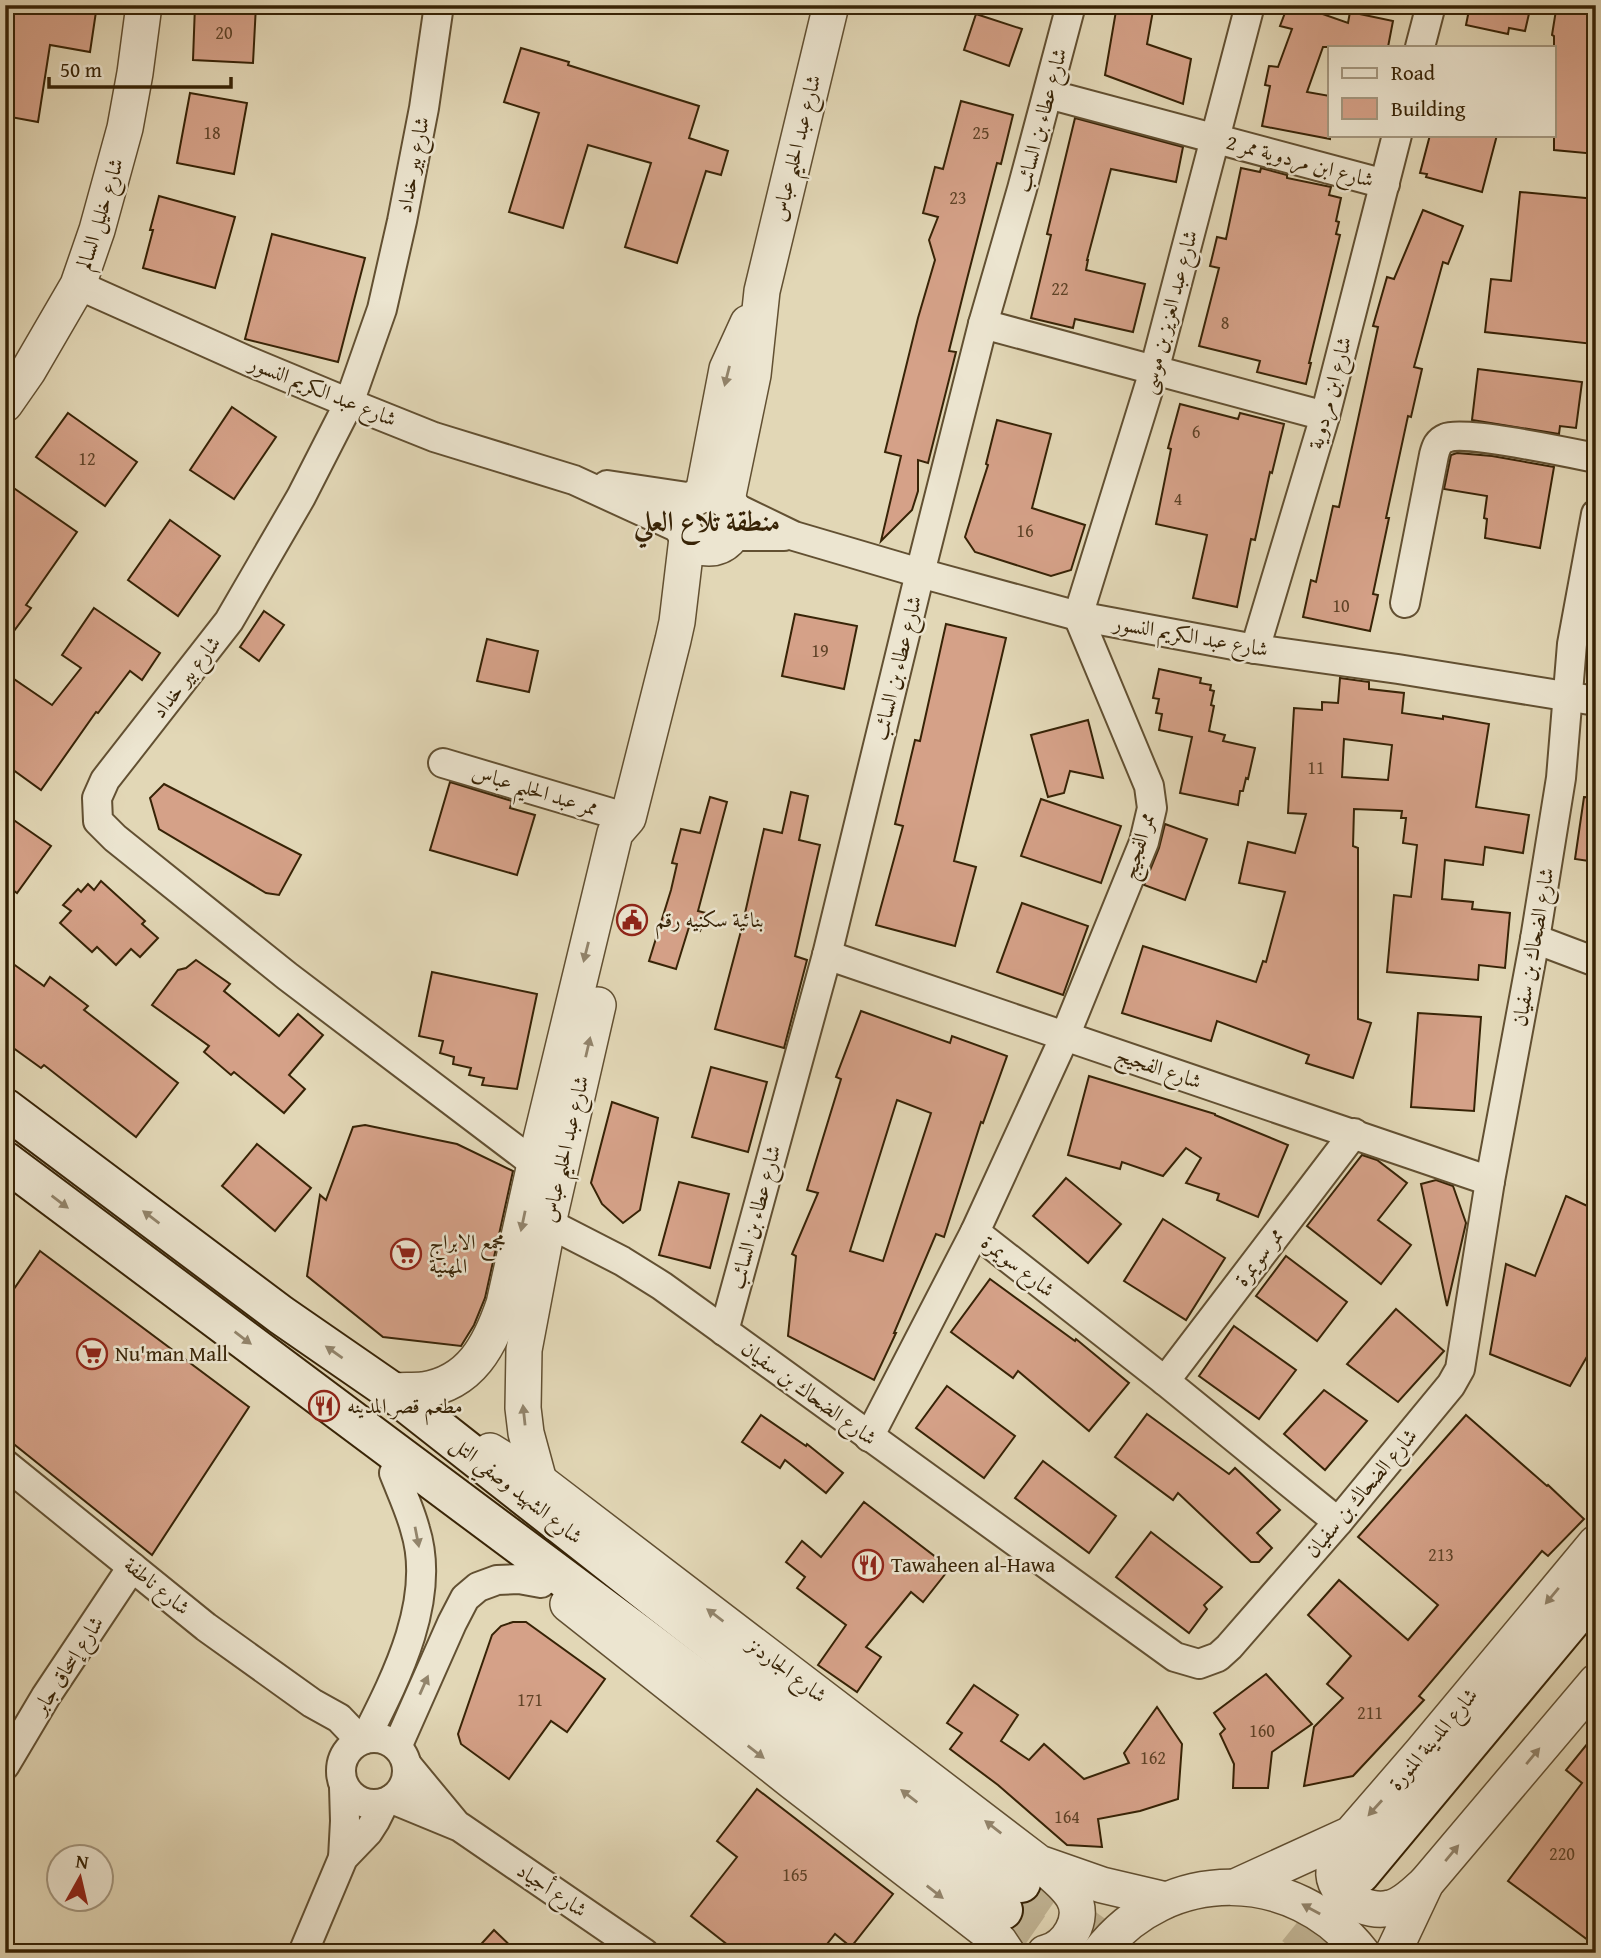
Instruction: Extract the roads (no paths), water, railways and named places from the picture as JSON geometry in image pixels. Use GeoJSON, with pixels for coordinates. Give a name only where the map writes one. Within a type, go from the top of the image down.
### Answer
{"type":"FeatureCollection","features":[{"type":"Feature","properties":{"kind":"main road","name":"شارع الشهيد وصفي التل"},"geometry":{"type":"LineString","coordinates":[[5,1108],[281,1315],[404,1402],[1014,1910]]}},
{"type":"Feature","properties":{"kind":"main road","name":"شارع الشهيد وصفي التل"},"geometry":{"type":"LineString","coordinates":[[5,1161],[637,1633],[1014,1910]]}},
{"type":"Feature","properties":{"kind":"main road","name":"شارع المدينة المنورة"},"geometry":{"type":"LineString","coordinates":[[1596,1591],[1369,1883],[1596,1629]]}},
{"type":"Feature","properties":{"kind":"street","name":"شارع خليل السالم"},"geometry":{"type":"LineString","coordinates":[[5,404],[28,371],[78,285],[97,230],[125,128],[144,5]]}},
{"type":"Feature","properties":{"kind":"street","name":"شارع بير خداد"},"geometry":{"type":"LineString","coordinates":[[439,5],[424,107],[402,221],[382,309],[349,403],[301,497],[229,621],[106,780],[97,798],[98,821],[115,838],[287,976],[535,1164]]}},
{"type":"Feature","properties":{"kind":"street","name":"شارع عبد الحليم عباس"},"geometry":{"type":"LineString","coordinates":[[404,1402],[422,1390],[442,1386],[454,1380],[481,1355],[504,1304],[615,833],[628,818],[677,622],[753,375],[762,291],[831,5]]}},
{"type":"Feature","properties":{"kind":"street","name":"شارع عطاء بن السائب"},"geometry":{"type":"LineString","coordinates":[[724,1331],[827,955],[920,573],[984,324],[1071,5]]}},
{"type":"Feature","properties":{"kind":"street","name":"شارع عبد العزيز بن موسى"},"geometry":{"type":"LineString","coordinates":[[1078,616],[1154,371],[1250,5]]}},
{"type":"Feature","properties":{"kind":"street"},"geometry":{"type":"LineString","coordinates":[[1420,46],[1430,5]]}},
{"type":"Feature","properties":{"kind":"street","name":"شارع ابن مردوية ممر 2"},"geometry":{"type":"LineString","coordinates":[[1048,94],[1385,184]]}},
{"type":"Feature","properties":{"kind":"street","name":"شارع ابن مردوية"},"geometry":{"type":"LineString","coordinates":[[1255,649],[1325,416],[1397,136]]}},
{"type":"Feature","properties":{"kind":"street","name":"شارع عبد الكريم النسور"},"geometry":{"type":"LineString","coordinates":[[78,285],[248,361],[434,437],[710,519],[794,536],[1078,616],[1255,649],[1596,701]]}},
{"type":"Feature","properties":{"kind":"street"},"geometry":{"type":"LineString","coordinates":[[984,324],[1325,416]]}},
{"type":"Feature","properties":{"kind":"street"},"geometry":{"type":"LineString","coordinates":[[1405,603],[1438,443],[1452,436],[1596,458]]}},
{"type":"Feature","properties":{"kind":"street","name":"شارع الضحاك بن سفيان"},"geometry":{"type":"LineString","coordinates":[[548,1223],[622,1261],[662,1286],[1175,1657],[1199,1664],[1218,1657],[1338,1522],[1451,1385],[1460,1369],[1561,778],[1573,644],[1596,514]]}},
{"type":"Feature","properties":{"kind":"street","name":"ممر الفجيج"},"geometry":{"type":"LineString","coordinates":[[1065,1036],[1144,842],[1152,808],[1149,786],[1078,616]]}},
{"type":"Feature","properties":{"kind":"street","name":"ممر عبد الحليم عباس"},"geometry":{"type":"LineString","coordinates":[[443,763],[628,818]]}},
{"type":"Feature","properties":{"kind":"street","name":"شارع عبد الحليم عباس"},"geometry":{"type":"LineString","coordinates":[[539,1481],[526,1433],[523,1408],[524,1350],[548,1223],[626,879],[634,835],[628,818]]}},
{"type":"Feature","properties":{"kind":"street"},"geometry":{"type":"LineString","coordinates":[[1535,939],[1596,962]]}},
{"type":"Feature","properties":{"kind":"street","name":"شارع الفجيج"},"geometry":{"type":"LineString","coordinates":[[827,955],[1490,1181]]}},
{"type":"Feature","properties":{"kind":"street","name":"شارع سويمرة"},"geometry":{"type":"LineString","coordinates":[[1065,1036],[975,1232],[1165,1381],[1338,1522]]}},
{"type":"Feature","properties":{"kind":"street","name":"ممر سويمرة"},"geometry":{"type":"LineString","coordinates":[[1165,1381],[1354,1133]]}},
{"type":"Feature","properties":{"kind":"street"},"geometry":{"type":"LineString","coordinates":[[869,1437],[975,1232]]}},
{"type":"Feature","properties":{"kind":"street","name":"شارع الجاردنز"},"geometry":{"type":"LineString","coordinates":[[404,1402],[539,1481],[1014,1910]]}},
{"type":"Feature","properties":{"kind":"street","name":"شارع الجاردنز"},"geometry":{"type":"LineString","coordinates":[[364,1430],[394,1473],[541,1583],[793,1782],[1014,1910],[1102,1885],[1166,1900]]}},
{"type":"Feature","properties":{"kind":"street","name":"شارع ناطفة"},"geometry":{"type":"LineString","coordinates":[[5,1464],[206,1627],[312,1703],[339,1718],[363,1740]]}},
{"type":"Feature","properties":{"kind":"street"},"geometry":{"type":"LineString","coordinates":[[363,1740],[396,1678],[415,1619],[421,1589],[416,1530],[394,1473]]}},
{"type":"Feature","properties":{"kind":"street","name":"شارع المدينة المنورة"},"geometry":{"type":"LineString","coordinates":[[1234,1887],[1352,1834],[1596,1543]]}},
{"type":"Feature","properties":{"kind":"street","name":"شارع إسحاق جابر"},"geometry":{"type":"LineString","coordinates":[[5,1765],[46,1696],[132,1567]]}},
{"type":"Feature","properties":{"kind":"street"},"geometry":{"type":"LineString","coordinates":[[342,1858],[368,1832],[388,1801],[405,1783],[402,1756],[452,1623],[465,1598],[478,1587],[497,1580],[519,1579],[541,1583]]}},
{"type":"Feature","properties":{"kind":"street"},"geometry":{"type":"LineString","coordinates":[[1352,1834],[1334,1869],[1340,1889],[1351,1901],[1381,1910],[1389,1909],[1411,1896],[1426,1884],[1596,1682]]}},
{"type":"Feature","properties":{"kind":"street","name":"شارع ناطفة"},"geometry":{"type":"LineString","coordinates":[[312,1703],[339,1751],[343,1774]]}},
{"type":"Feature","properties":{"kind":"street"},"geometry":{"type":"LineString","coordinates":[[303,1953],[342,1858],[345,1821],[343,1774],[352,1746],[363,1740],[382,1739],[402,1756]]}},
{"type":"Feature","properties":{"kind":"street","name":"شارع أجياد"},"geometry":{"type":"LineString","coordinates":[[402,1756],[460,1827]]}},
{"type":"Feature","properties":{"kind":"street"},"geometry":{"type":"LineString","coordinates":[[343,1774],[354,1798],[361,1802],[377,1804],[388,1801]]}},
{"type":"Feature","properties":{"kind":"street","name":"شارع أجياد"},"geometry":{"type":"LineString","coordinates":[[388,1801],[460,1827],[644,1953]]}},
{"type":"Feature","properties":{"kind":"street"},"geometry":{"type":"LineString","coordinates":[[1058,1880],[1074,1898],[1076,1917],[1070,1937],[1059,1948],[1043,1953],[1014,1910],[1058,1880]]}},
{"type":"Feature","properties":{"kind":"street"},"geometry":{"type":"LineString","coordinates":[[1393,1953],[1426,1884]]}},
{"type":"Feature","properties":{"kind":"street"},"geometry":{"type":"LineString","coordinates":[[1099,1953],[1125,1925],[1166,1900],[1199,1890],[1234,1887],[1279,1894],[1300,1902],[1338,1927],[1362,1953]]}},
{"type":"Feature","properties":{"kind":"tunnel"},"geometry":{"type":"LineString","coordinates":[[1021,1883],[1121,1953]]}},
{"type":"Feature","properties":{"kind":"tunnel"},"geometry":{"type":"LineString","coordinates":[[1297,1953],[1346,1892]]}},
{"type":"Feature","properties":{"kind":"tunnel"},"geometry":{"type":"LineString","coordinates":[[1003,1910],[1064,1953]]}},
{"type":"Feature","properties":{"kind":"place","name":"بنائية سكنيه رقم"},"geometry":{"type":"Point","coordinates":[632,920]}},
{"type":"Feature","properties":{"kind":"place","name":"مجمع الابراج المهنية"},"geometry":{"type":"Point","coordinates":[406,1254]}},
{"type":"Feature","properties":{"kind":"place","name":"Nu'man Mall"},"geometry":{"type":"Point","coordinates":[92,1354]}},
{"type":"Feature","properties":{"kind":"place","name":"مطعم قصر المدينه"},"geometry":{"type":"Point","coordinates":[324,1406]}},
{"type":"Feature","properties":{"kind":"place","name":"Tawaheen al-Hawa"},"geometry":{"type":"Point","coordinates":[868,1565]}},
{"type":"Feature","properties":{"kind":"district","name":"منطقة تلاع العلي"},"geometry":{"type":"Point","coordinates":[707,521]}}]}
